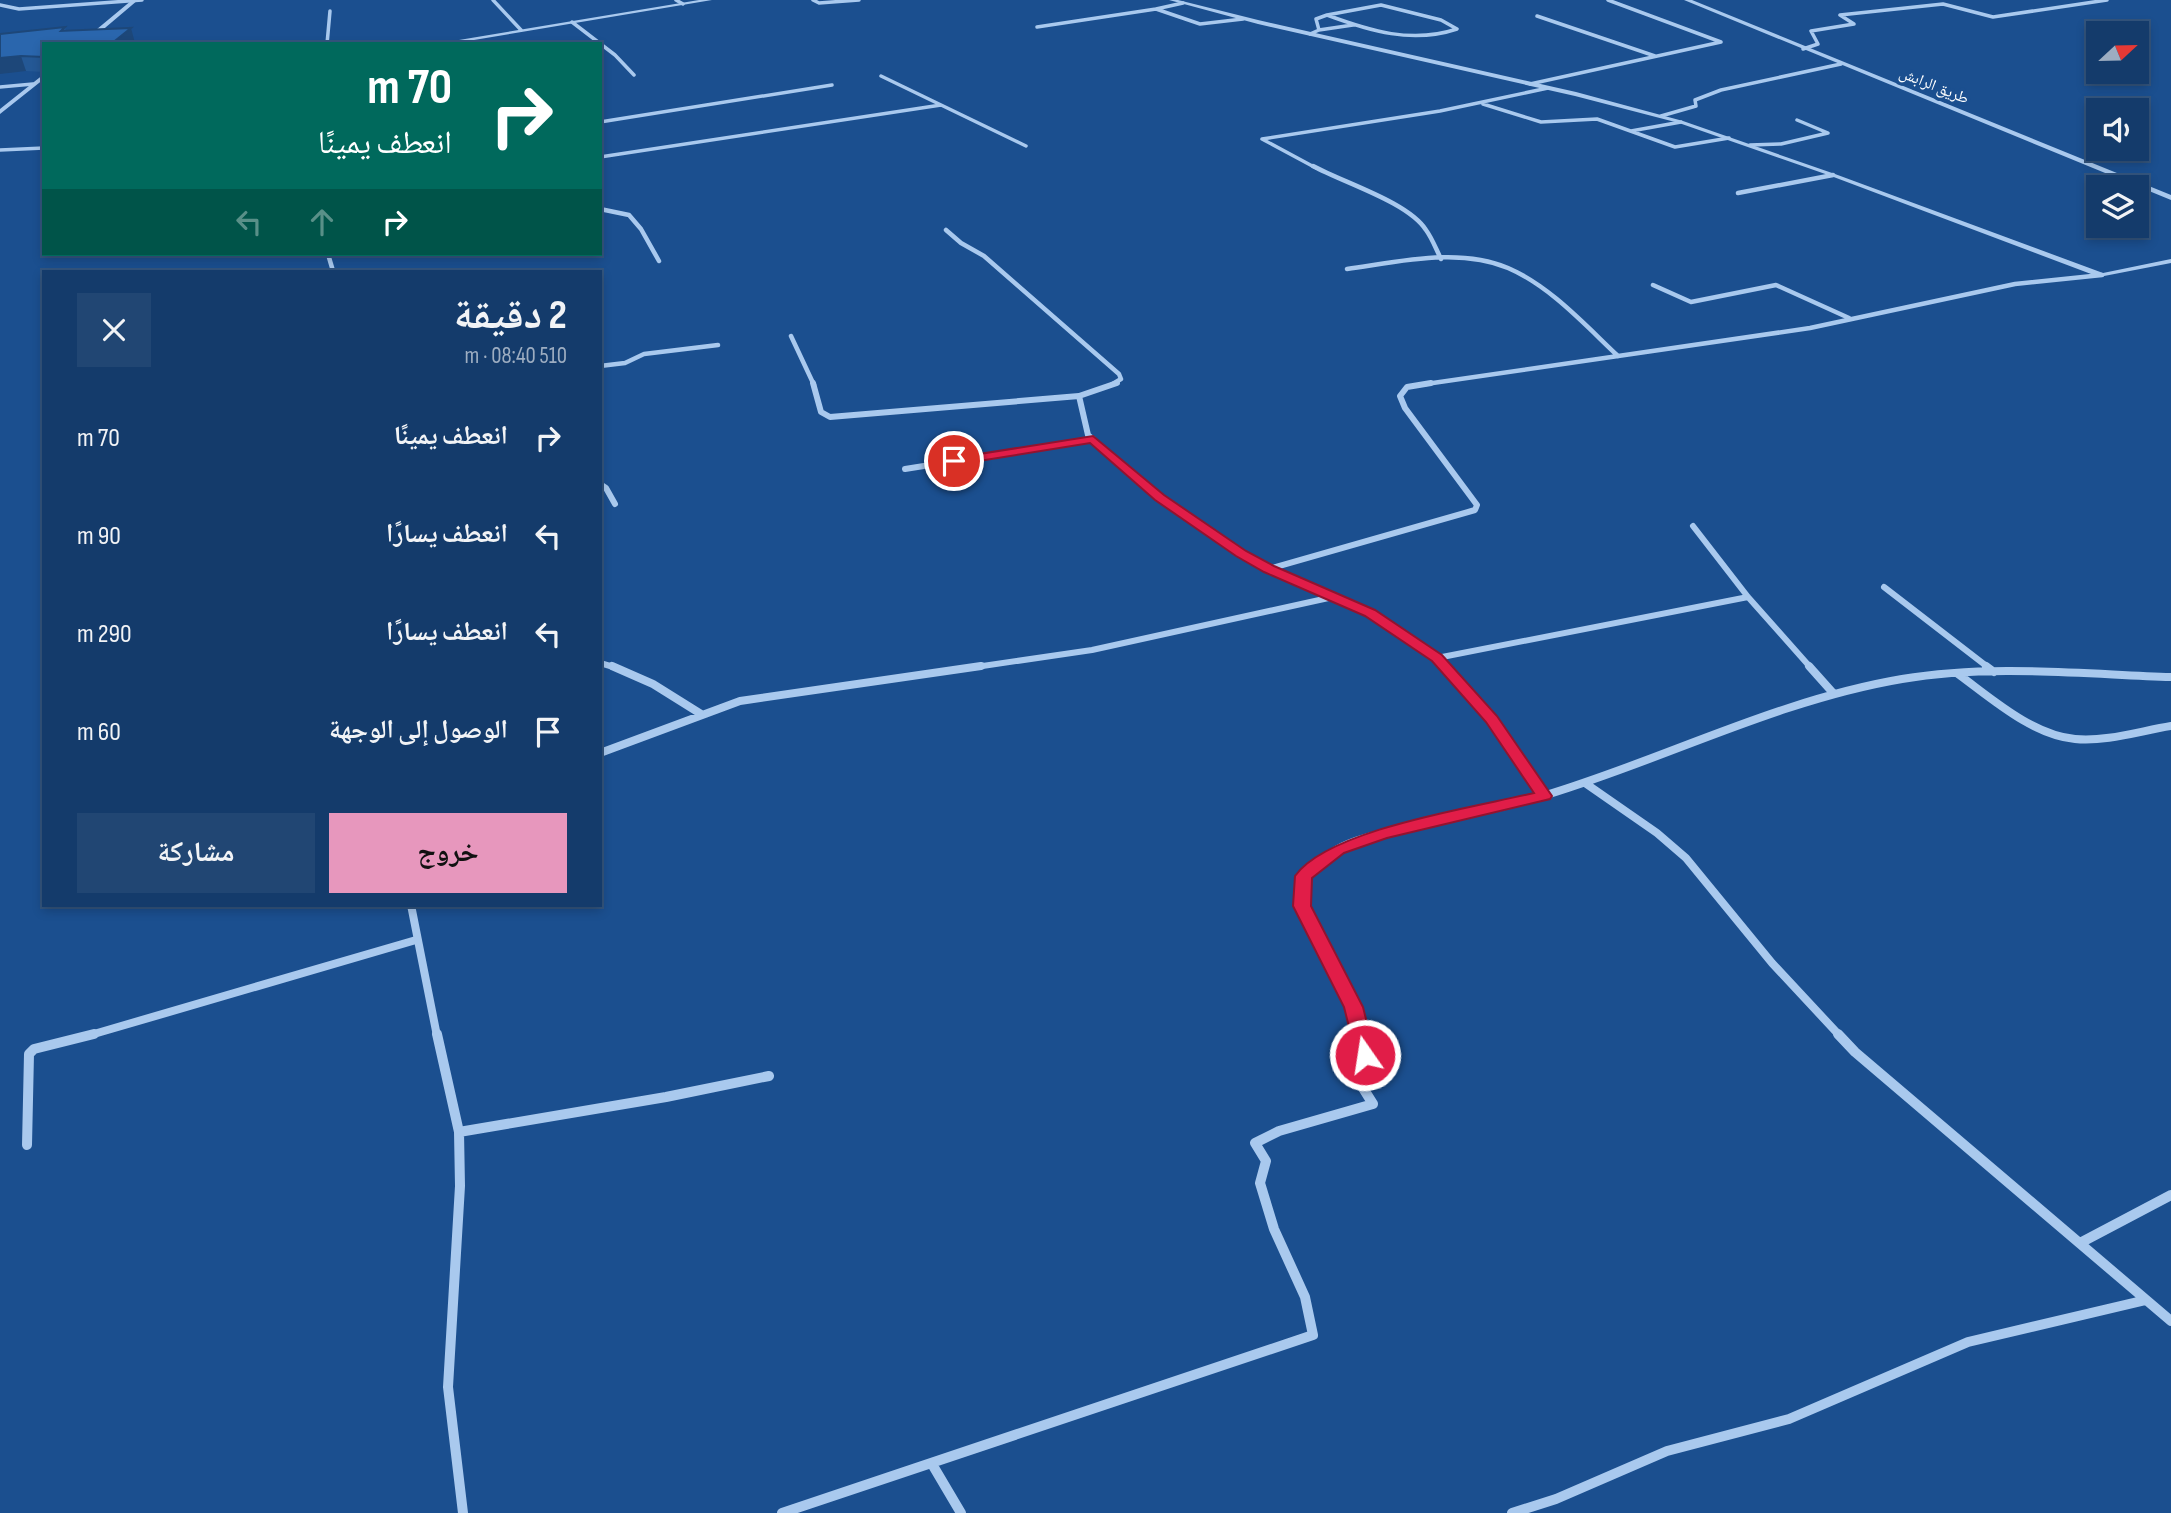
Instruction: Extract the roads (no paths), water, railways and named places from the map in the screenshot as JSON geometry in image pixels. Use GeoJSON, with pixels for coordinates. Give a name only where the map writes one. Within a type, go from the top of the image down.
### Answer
{"type":"FeatureCollection","features":[{"type":"Feature","properties":{"kind":"street"},"geometry":{"type":"LineString","coordinates":[[81,40],[92,35],[135,0]]}},
{"type":"Feature","properties":{"kind":"street"},"geometry":{"type":"LineString","coordinates":[[0,5],[19,9],[142,0]]}},
{"type":"Feature","properties":{"kind":"street"},"geometry":{"type":"LineString","coordinates":[[493,0],[521,30]]}},
{"type":"Feature","properties":{"kind":"street"},"geometry":{"type":"LineString","coordinates":[[676,0],[683,4]]}},
{"type":"Feature","properties":{"kind":"street"},"geometry":{"type":"LineString","coordinates":[[450,42],[709,0]]}},
{"type":"Feature","properties":{"kind":"street"},"geometry":{"type":"LineString","coordinates":[[813,0],[818,4],[859,0]]}},
{"type":"Feature","properties":{"kind":"street"},"geometry":{"type":"LineString","coordinates":[[1172,0],[1661,116],[1833,174],[2102,275]]}},
{"type":"Feature","properties":{"kind":"street"},"geometry":{"type":"LineString","coordinates":[[1530,84],[1721,42],[1608,0]]}},
{"type":"Feature","properties":{"kind":"street","name":"طريق الرابش"},"geometry":{"type":"LineString","coordinates":[[1687,0],[2171,198]]}},
{"type":"Feature","properties":{"kind":"street"},"geometry":{"type":"LineString","coordinates":[[1803,49],[1818,44],[1811,31],[1854,24],[1840,15],[1943,4],[1993,17],[2107,0]]}},
{"type":"Feature","properties":{"kind":"street"},"geometry":{"type":"LineString","coordinates":[[1037,27],[1183,3]]}},
{"type":"Feature","properties":{"kind":"street"},"geometry":{"type":"LineString","coordinates":[[1319,30],[1316,19],[1327,15],[1381,5],[1395,6],[1441,20],[1457,29],[1428,35],[1378,32],[1327,15]]}},
{"type":"Feature","properties":{"kind":"street"},"geometry":{"type":"LineString","coordinates":[[1156,9],[1200,24],[1243,19]]}},
{"type":"Feature","properties":{"kind":"street"},"geometry":{"type":"LineString","coordinates":[[327,42],[330,11]]}},
{"type":"Feature","properties":{"kind":"street"},"geometry":{"type":"LineString","coordinates":[[1537,16],[1655,56]]}},
{"type":"Feature","properties":{"kind":"street"},"geometry":{"type":"LineString","coordinates":[[572,22],[601,42]]}},
{"type":"Feature","properties":{"kind":"street"},"geometry":{"type":"LineString","coordinates":[[1310,34],[1353,25]]}},
{"type":"Feature","properties":{"kind":"street"},"geometry":{"type":"LineString","coordinates":[[602,43],[629,67],[634,75]]}},
{"type":"Feature","properties":{"kind":"street"},"geometry":{"type":"LineString","coordinates":[[1661,116],[1696,106],[1695,100],[1721,90],[1841,64]]}},
{"type":"Feature","properties":{"kind":"street"},"geometry":{"type":"LineString","coordinates":[[881,76],[1026,146]]}},
{"type":"Feature","properties":{"kind":"street"},"geometry":{"type":"LineString","coordinates":[[0,112],[42,78]]}},
{"type":"Feature","properties":{"kind":"street"},"geometry":{"type":"LineString","coordinates":[[0,87],[33,84]]}},
{"type":"Feature","properties":{"kind":"street"},"geometry":{"type":"LineString","coordinates":[[602,122],[832,85]]}},
{"type":"Feature","properties":{"kind":"street"},"geometry":{"type":"LineString","coordinates":[[1441,259],[1426,229],[1413,215],[1385,199],[1342,182],[1262,139],[1481,103],[1548,88]]}},
{"type":"Feature","properties":{"kind":"street"},"geometry":{"type":"LineString","coordinates":[[1481,103],[1541,122],[1591,118],[1675,147],[1729,138]]}},
{"type":"Feature","properties":{"kind":"street"},"geometry":{"type":"LineString","coordinates":[[602,156],[941,105]]}},
{"type":"Feature","properties":{"kind":"street"},"geometry":{"type":"LineString","coordinates":[[1750,145],[1781,144],[1828,134],[1797,120]]}},
{"type":"Feature","properties":{"kind":"street"},"geometry":{"type":"LineString","coordinates":[[1630,131],[1681,122]]}},
{"type":"Feature","properties":{"kind":"street"},"geometry":{"type":"LineString","coordinates":[[0,150],[42,148]]}},
{"type":"Feature","properties":{"kind":"street"},"geometry":{"type":"LineString","coordinates":[[1738,193],[1833,174]]}},
{"type":"Feature","properties":{"kind":"street"},"geometry":{"type":"LineString","coordinates":[[602,209],[629,215],[641,229],[659,261]]}},
{"type":"Feature","properties":{"kind":"street"},"geometry":{"type":"LineString","coordinates":[[791,336],[813,382],[821,412],[830,417],[1079,396],[1118,383],[1121,379],[1119,374],[984,256],[961,243],[946,230]]}},
{"type":"Feature","properties":{"kind":"street"},"geometry":{"type":"LineString","coordinates":[[1347,269],[1441,259],[1491,263],[1517,272],[1618,356]]}},
{"type":"Feature","properties":{"kind":"street"},"geometry":{"type":"LineString","coordinates":[[1269,569],[1475,510],[1477,505],[1405,408],[1400,396],[1404,389],[1810,328],[2015,284],[2102,275],[2171,261]]}},
{"type":"Feature","properties":{"kind":"street"},"geometry":{"type":"LineString","coordinates":[[1653,285],[1691,302],[1776,285],[1849,318]]}},
{"type":"Feature","properties":{"kind":"street"},"geometry":{"type":"LineString","coordinates":[[602,366],[625,363],[644,354],[718,345]]}},
{"type":"Feature","properties":{"kind":"street"},"geometry":{"type":"LineString","coordinates":[[1079,396],[1085,428],[1093,439],[1136,478],[1193,523],[1269,569],[1333,596],[1391,625],[1437,658],[1491,719],[1544,796]]}},
{"type":"Feature","properties":{"kind":"street"},"geometry":{"type":"LineString","coordinates":[[905,469],[1093,439]]}},
{"type":"Feature","properties":{"kind":"street"},"geometry":{"type":"LineString","coordinates":[[602,485],[615,504]]}},
{"type":"Feature","properties":{"kind":"street"},"geometry":{"type":"LineString","coordinates":[[1693,526],[1748,597],[1834,694]]}},
{"type":"Feature","properties":{"kind":"street"},"geometry":{"type":"LineString","coordinates":[[1884,587],[1994,673]]}},
{"type":"Feature","properties":{"kind":"street"},"geometry":{"type":"LineString","coordinates":[[602,752],[719,706],[756,697],[1092,650],[1333,596]]}},
{"type":"Feature","properties":{"kind":"street"},"geometry":{"type":"LineString","coordinates":[[1437,658],[1748,597]]}},
{"type":"Feature","properties":{"kind":"street"},"geometry":{"type":"LineString","coordinates":[[602,663],[614,666],[671,694],[701,714]]}},
{"type":"Feature","properties":{"kind":"street"},"geometry":{"type":"LineString","coordinates":[[1957,673],[2028,721],[2060,737],[2095,737],[2171,726]]}},
{"type":"Feature","properties":{"kind":"street"},"geometry":{"type":"LineString","coordinates":[[782,1513],[1313,1335],[1305,1297],[1274,1229],[1261,1183],[1266,1161],[1255,1143],[1279,1131],[1373,1104],[1353,1072],[1365,1055],[1362,1034],[1353,1007],[1302,906],[1303,876],[1338,849],[1382,834],[1544,796],[1645,762],[1685,744],[1834,694],[1902,679],[1957,673],[2171,677]]}},
{"type":"Feature","properties":{"kind":"street"},"geometry":{"type":"LineString","coordinates":[[1585,783],[1657,833],[1686,858],[1772,963],[1855,1052],[2171,1321]]}},
{"type":"Feature","properties":{"kind":"street"},"geometry":{"type":"LineString","coordinates":[[411,907],[416,940],[459,1132],[460,1186],[448,1387],[463,1513]]}},
{"type":"Feature","properties":{"kind":"street"},"geometry":{"type":"LineString","coordinates":[[27,1145],[29,1055],[34,1049],[126,1025],[416,940]]}},
{"type":"Feature","properties":{"kind":"street"},"geometry":{"type":"LineString","coordinates":[[459,1132],[666,1097],[769,1076]]}},
{"type":"Feature","properties":{"kind":"street"},"geometry":{"type":"LineString","coordinates":[[2080,1243],[2171,1195]]}},
{"type":"Feature","properties":{"kind":"street"},"geometry":{"type":"LineString","coordinates":[[1512,1513],[1556,1499],[1667,1451],[1790,1419],[1968,1342],[2146,1300]]}},
{"type":"Feature","properties":{"kind":"street"},"geometry":{"type":"LineString","coordinates":[[932,1464],[961,1513]]}}]}
